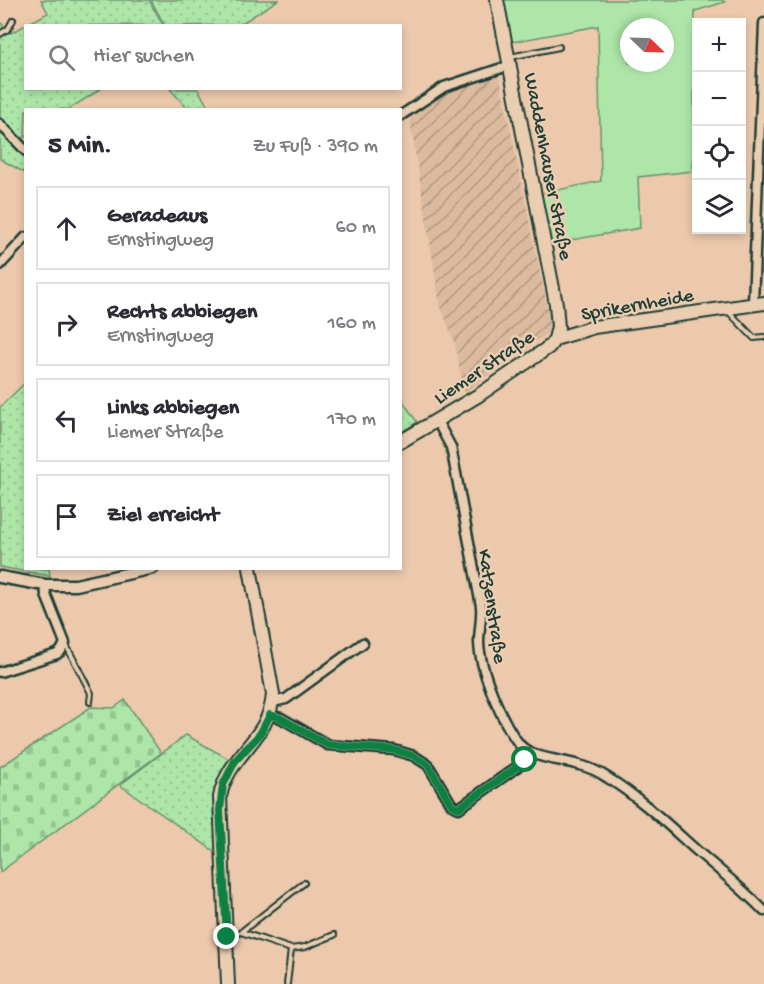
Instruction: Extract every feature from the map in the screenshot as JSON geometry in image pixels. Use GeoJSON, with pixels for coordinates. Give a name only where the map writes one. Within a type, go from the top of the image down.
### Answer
{"type":"FeatureCollection","features":[{"type":"Feature","properties":{"kind":"main road","name":"Waddenhauser Straße"},"geometry":{"type":"LineString","coordinates":[[497,0],[556,304],[558,327],[555,339]]}},
{"type":"Feature","properties":{"kind":"main road","name":"Sprikernheide"},"geometry":{"type":"LineString","coordinates":[[555,339],[627,320],[686,311],[759,304]]}},
{"type":"Feature","properties":{"kind":"main road","name":"Liemer Straße"},"geometry":{"type":"LineString","coordinates":[[402,441],[437,421],[477,391],[528,363],[549,347],[555,339]]}},
{"type":"Feature","properties":{"kind":"main road"},"geometry":{"type":"LineString","coordinates":[[228,984],[220,810],[223,785],[231,767],[260,734],[271,708],[272,680],[250,570]]}},
{"type":"Feature","properties":{"kind":"street"},"geometry":{"type":"LineString","coordinates":[[759,304],[764,23]]}},
{"type":"Feature","properties":{"kind":"street"},"geometry":{"type":"LineString","coordinates":[[402,115],[444,87],[510,61]]}},
{"type":"Feature","properties":{"kind":"street"},"geometry":{"type":"LineString","coordinates":[[0,124],[24,149]]}},
{"type":"Feature","properties":{"kind":"street"},"geometry":{"type":"LineString","coordinates":[[0,265],[24,239]]}},
{"type":"Feature","properties":{"kind":"street","name":"Katzenstraße"},"geometry":{"type":"LineString","coordinates":[[437,421],[451,447],[481,606],[482,622],[479,642],[489,682],[504,721],[521,746],[531,753]]}},
{"type":"Feature","properties":{"kind":"street"},"geometry":{"type":"LineString","coordinates":[[0,577],[45,585],[76,585],[144,570]]}},
{"type":"Feature","properties":{"kind":"street"},"geometry":{"type":"LineString","coordinates":[[0,672],[62,651],[65,643],[46,596],[45,585]]}},
{"type":"Feature","properties":{"kind":"street"},"geometry":{"type":"LineString","coordinates":[[363,643],[271,708],[280,718],[328,745],[394,750],[414,756],[428,765],[452,805],[459,808],[517,767],[531,753],[580,765],[605,776],[653,811],[764,911]]}},
{"type":"Feature","properties":{"kind":"lane"},"geometry":{"type":"LineString","coordinates":[[0,34],[9,29],[13,20]]}},
{"type":"Feature","properties":{"kind":"lane"},"geometry":{"type":"LineString","coordinates":[[510,61],[559,47]]}},
{"type":"Feature","properties":{"kind":"lane"},"geometry":{"type":"LineString","coordinates":[[726,308],[754,338],[764,337]]}},
{"type":"Feature","properties":{"kind":"lane"},"geometry":{"type":"LineString","coordinates":[[65,643],[91,693],[90,702]]}},
{"type":"Feature","properties":{"kind":"lane"},"geometry":{"type":"LineString","coordinates":[[227,937],[241,932],[304,883]]}},
{"type":"Feature","properties":{"kind":"lane"},"geometry":{"type":"LineString","coordinates":[[241,932],[291,949],[305,947],[334,935]]}},
{"type":"Feature","properties":{"kind":"lane"},"geometry":{"type":"LineString","coordinates":[[286,984],[291,949]]}},
{"type":"Feature","properties":{"kind":"shaded area"},"geometry":{"type":"Polygon","coordinates":[[[499,75],[552,330],[464,393],[455,344],[440,305],[409,114],[443,91],[499,75]]]}},
{"type":"Feature","properties":{"kind":"green space"},"geometry":{"type":"Polygon","coordinates":[[[41,0],[149,0],[162,24],[28,24],[48,13],[41,0]]]}},
{"type":"Feature","properties":{"kind":"green space"},"geometry":{"type":"Polygon","coordinates":[[[151,0],[278,0],[241,24],[164,24],[151,0]]]}},
{"type":"Feature","properties":{"kind":"green space"},"geometry":{"type":"Polygon","coordinates":[[[503,0],[722,0],[725,2],[695,11],[695,18],[692,18],[692,171],[638,177],[640,228],[548,244],[539,194],[601,181],[598,26],[512,42],[503,0]]]}},
{"type":"Feature","properties":{"kind":"green space"},"geometry":{"type":"Polygon","coordinates":[[[0,22],[11,33],[24,26],[24,90],[99,90],[71,108],[24,108],[24,138],[20,141],[0,120],[0,22]]]}},
{"type":"Feature","properties":{"kind":"green space"},"geometry":{"type":"Polygon","coordinates":[[[171,90],[199,90],[208,108],[187,108],[171,90]]]}},
{"type":"Feature","properties":{"kind":"green space"},"geometry":{"type":"Polygon","coordinates":[[[0,128],[24,154],[24,172],[0,159],[0,128]]]}},
{"type":"Feature","properties":{"kind":"green space"},"geometry":{"type":"Polygon","coordinates":[[[24,384],[24,570],[49,570],[50,576],[0,567],[0,407],[24,384]]]}},
{"type":"Feature","properties":{"kind":"green space"},"geometry":{"type":"Polygon","coordinates":[[[402,400],[417,422],[402,432],[402,400]]]}},
{"type":"Feature","properties":{"kind":"green space"},"geometry":{"type":"Polygon","coordinates":[[[125,700],[161,753],[0,872],[0,767],[91,707],[114,708],[125,700]]]}},
{"type":"Feature","properties":{"kind":"green space"},"geometry":{"type":"Polygon","coordinates":[[[186,735],[229,759],[220,785],[217,853],[120,785],[186,735]]]}},
{"type":"Feature","properties":{"kind":"route"},"geometry":{"type":"LineString","coordinates":[[227,937],[220,797],[228,772],[260,734],[270,715],[280,718],[328,745],[394,750],[414,756],[428,765],[452,805],[459,808],[525,760]]}}]}
